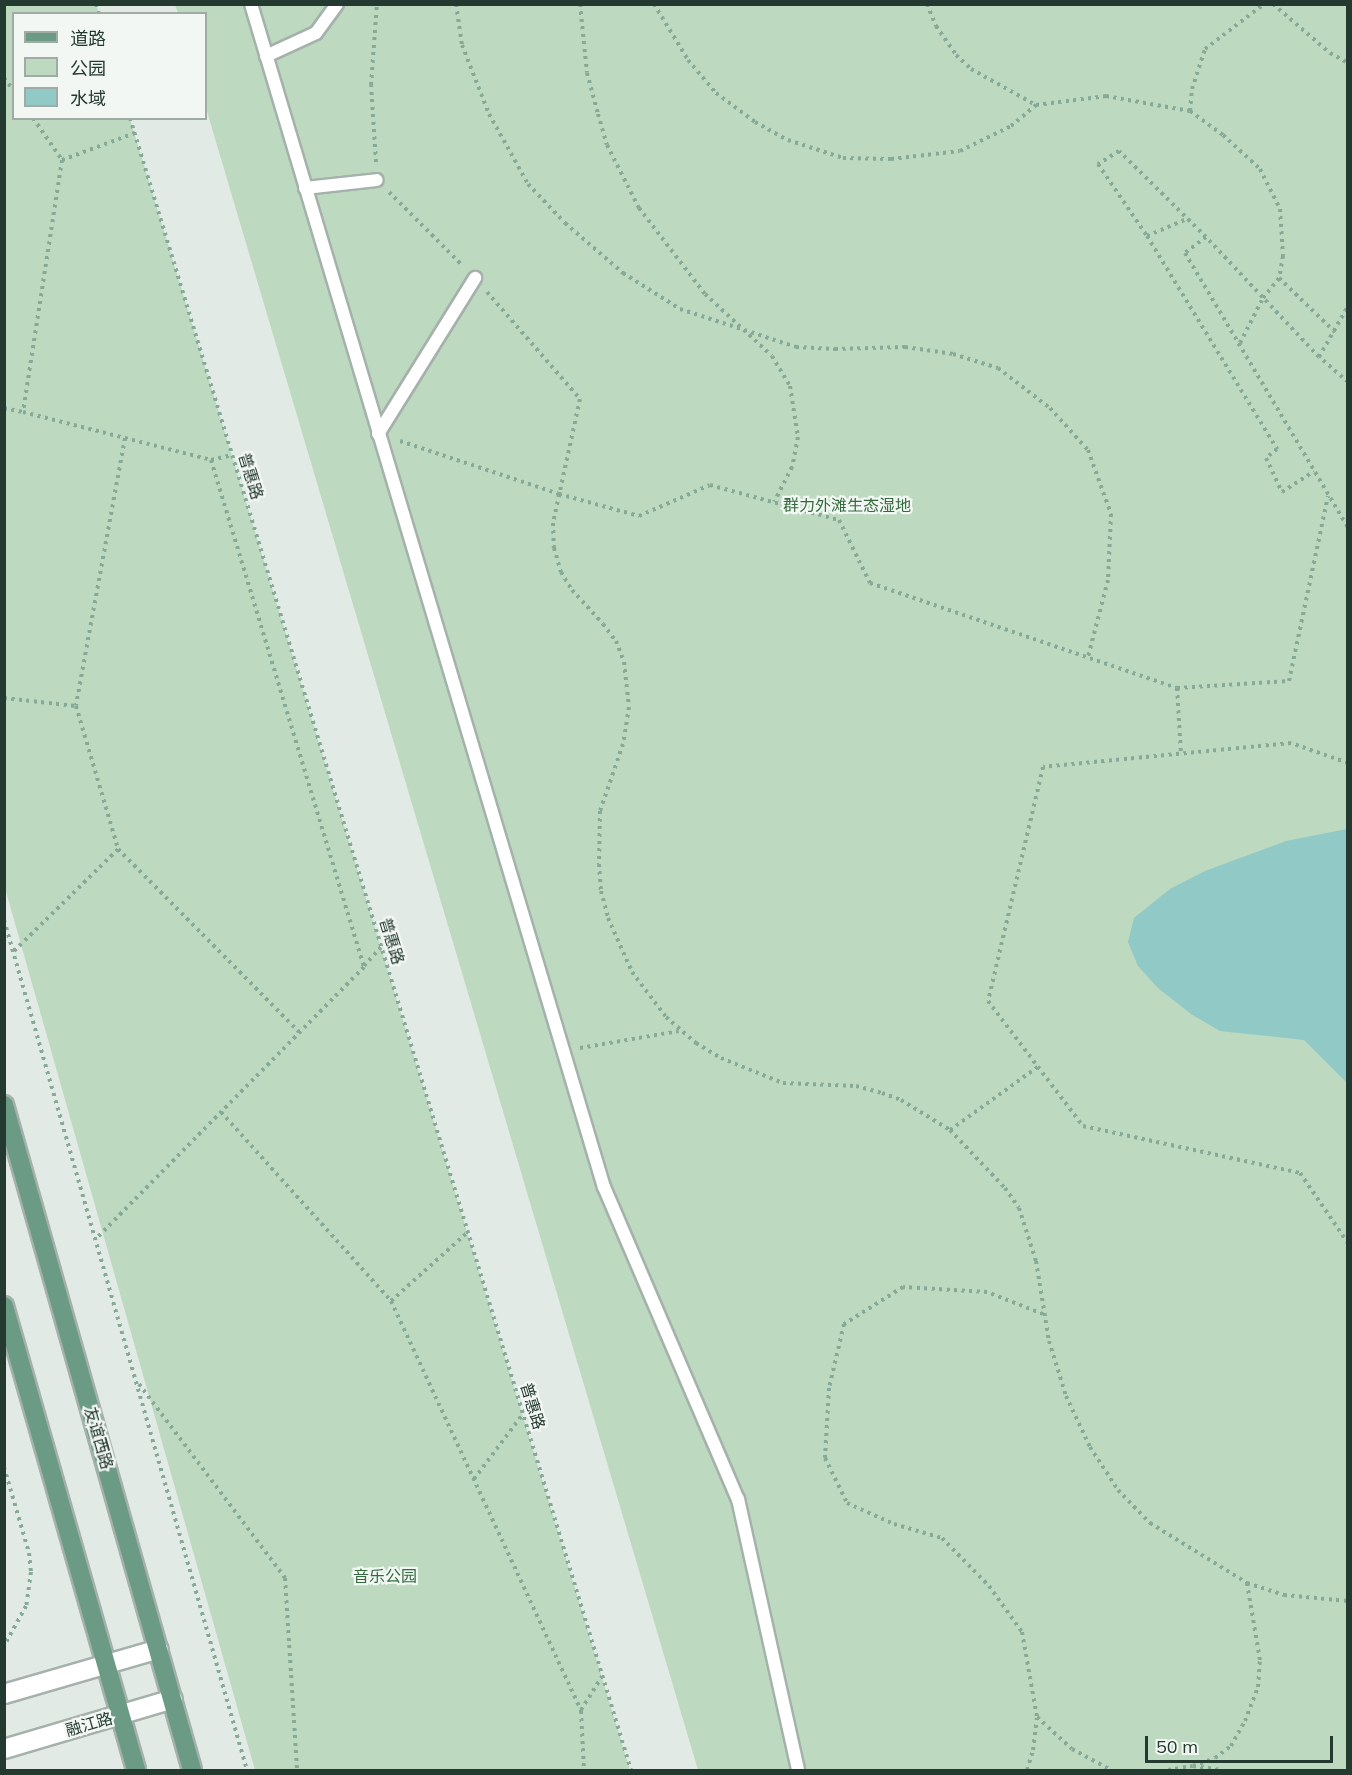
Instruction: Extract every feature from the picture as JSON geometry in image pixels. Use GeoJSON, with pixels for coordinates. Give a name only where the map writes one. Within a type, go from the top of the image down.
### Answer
{"type":"FeatureCollection","features":[{"type":"Feature","properties":{"kind":"main road","name":"友谊西路"},"geometry":{"type":"LineString","coordinates":[[4,1105],[192,1770]]}},
{"type":"Feature","properties":{"kind":"main road"},"geometry":{"type":"LineString","coordinates":[[4,1306],[136,1770]]}},
{"type":"Feature","properties":{"kind":"main road"},"geometry":{"type":"LineString","coordinates":[[4,1694],[159,1649]]}},
{"type":"Feature","properties":{"kind":"main road","name":"融江路"},"geometry":{"type":"LineString","coordinates":[[4,1749],[173,1699]]}},
{"type":"Feature","properties":{"kind":"lane"},"geometry":{"type":"LineString","coordinates":[[251,4],[604,1187],[738,1499],[798,1770]]}},
{"type":"Feature","properties":{"kind":"lane"},"geometry":{"type":"LineString","coordinates":[[266,56],[316,33],[337,4]]}},
{"type":"Feature","properties":{"kind":"lane"},"geometry":{"type":"LineString","coordinates":[[305,188],[377,180]]}},
{"type":"Feature","properties":{"kind":"lane"},"geometry":{"type":"LineString","coordinates":[[378,434],[475,278]]}},
{"type":"Feature","properties":{"kind":"path"},"geometry":{"type":"LineString","coordinates":[[377,4],[371,85],[377,180],[475,278],[580,399],[559,494],[554,523],[554,548],[561,572],[572,590],[616,641],[624,662],[629,707],[627,727],[600,811],[601,891],[608,918],[632,972],[666,1017],[680,1030],[721,1058],[783,1083],[856,1086],[882,1093],[901,1100],[950,1130],[1005,1188],[1019,1208],[1036,1261],[1048,1341],[1072,1412],[1090,1448],[1118,1490],[1150,1523],[1247,1583],[1284,1595],[1347,1601]]}},
{"type":"Feature","properties":{"kind":"path"},"geometry":{"type":"LineString","coordinates":[[456,4],[462,45],[489,114],[528,184],[565,223],[623,273],[680,309],[796,347],[835,349],[905,346],[953,354],[998,368],[1050,408],[1088,450],[1111,514],[1108,580],[1088,657]]}},
{"type":"Feature","properties":{"kind":"path"},"geometry":{"type":"LineString","coordinates":[[580,4],[587,73],[607,144],[639,208],[705,294],[772,356],[789,386],[798,437],[792,467],[774,502]]}},
{"type":"Feature","properties":{"kind":"path"},"geometry":{"type":"LineString","coordinates":[[654,4],[688,60],[716,93],[755,122],[788,140],[843,158],[915,158],[960,151],[1011,126],[1036,105],[1106,96],[1190,111],[1223,135],[1260,169],[1280,209],[1283,256],[1279,278],[1263,298],[1240,343]]}},
{"type":"Feature","properties":{"kind":"path"},"geometry":{"type":"LineString","coordinates":[[927,4],[936,26],[956,55],[971,69],[1036,105]]}},
{"type":"Feature","properties":{"kind":"path"},"geometry":{"type":"LineString","coordinates":[[1190,111],[1192,89],[1205,49],[1264,4]]}},
{"type":"Feature","properties":{"kind":"path"},"geometry":{"type":"LineString","coordinates":[[1273,4],[1330,53],[1347,63]]}},
{"type":"Feature","properties":{"kind":"path"},"geometry":{"type":"LineString","coordinates":[[23,412],[62,160],[34,120]]}},
{"type":"Feature","properties":{"kind":"path","name":"普惠路"},"geometry":{"type":"LineString","coordinates":[[131,120],[630,1770]]}},
{"type":"Feature","properties":{"kind":"path"},"geometry":{"type":"LineString","coordinates":[[62,160],[135,133]]}},
{"type":"Feature","properties":{"kind":"path"},"geometry":{"type":"LineString","coordinates":[[1314,471],[1282,492],[1266,458],[1277,449],[1147,236],[1098,164],[1119,151],[1206,237],[1319,357],[1347,382]]}},
{"type":"Feature","properties":{"kind":"path"},"geometry":{"type":"LineString","coordinates":[[1147,236],[1187,219]]}},
{"type":"Feature","properties":{"kind":"path"},"geometry":{"type":"LineString","coordinates":[[1206,237],[1185,253],[1347,528]]}},
{"type":"Feature","properties":{"kind":"path"},"geometry":{"type":"LineString","coordinates":[[1279,278],[1335,332]]}},
{"type":"Feature","properties":{"kind":"path"},"geometry":{"type":"LineString","coordinates":[[1319,357],[1335,332],[1347,306]]}},
{"type":"Feature","properties":{"kind":"path"},"geometry":{"type":"LineString","coordinates":[[4,408],[211,460],[232,455]]}},
{"type":"Feature","properties":{"kind":"path"},"geometry":{"type":"LineString","coordinates":[[378,434],[559,494],[639,516],[710,485],[839,520],[870,583],[1177,688],[1288,681],[1328,496]]}},
{"type":"Feature","properties":{"kind":"path"},"geometry":{"type":"LineString","coordinates":[[125,438],[76,706],[118,849],[299,1032]]}},
{"type":"Feature","properties":{"kind":"path"},"geometry":{"type":"LineString","coordinates":[[211,460],[364,967]]}},
{"type":"Feature","properties":{"kind":"path"},"geometry":{"type":"LineString","coordinates":[[1177,688],[1181,753]]}},
{"type":"Feature","properties":{"kind":"path"},"geometry":{"type":"LineString","coordinates":[[4,698],[76,706]]}},
{"type":"Feature","properties":{"kind":"path"},"geometry":{"type":"LineString","coordinates":[[1347,763],[1291,743],[1042,767],[988,1001],[1040,1066],[1083,1126],[1300,1173],[1347,1243]]}},
{"type":"Feature","properties":{"kind":"path"},"geometry":{"type":"LineString","coordinates":[[13,951],[118,849]]}},
{"type":"Feature","properties":{"kind":"path"},"geometry":{"type":"LineString","coordinates":[[4,920],[247,1770]]}},
{"type":"Feature","properties":{"kind":"path"},"geometry":{"type":"LineString","coordinates":[[96,1239],[364,967],[381,947]]}},
{"type":"Feature","properties":{"kind":"path"},"geometry":{"type":"LineString","coordinates":[[563,1051],[680,1030]]}},
{"type":"Feature","properties":{"kind":"path"},"geometry":{"type":"LineString","coordinates":[[950,1130],[1040,1066]]}},
{"type":"Feature","properties":{"kind":"path"},"geometry":{"type":"LineString","coordinates":[[221,1112],[392,1301],[581,1711],[584,1770]]}},
{"type":"Feature","properties":{"kind":"path"},"geometry":{"type":"LineString","coordinates":[[392,1301],[468,1232]]}},
{"type":"Feature","properties":{"kind":"path"},"geometry":{"type":"LineString","coordinates":[[1026,1770],[1033,1750],[1037,1717],[1022,1632],[989,1586],[942,1538],[894,1524],[847,1503],[825,1458],[829,1388],[844,1324],[903,1287],[987,1292],[1043,1314]]}},
{"type":"Feature","properties":{"kind":"path"},"geometry":{"type":"LineString","coordinates":[[137,1381],[285,1578],[297,1770]]}},
{"type":"Feature","properties":{"kind":"path"},"geometry":{"type":"LineString","coordinates":[[474,1479],[523,1414]]}},
{"type":"Feature","properties":{"kind":"path"},"geometry":{"type":"LineString","coordinates":[[4,1467],[29,1553],[31,1572],[26,1605],[4,1646]]}},
{"type":"Feature","properties":{"kind":"path"},"geometry":{"type":"LineString","coordinates":[[1168,1770],[1193,1766],[1215,1758],[1231,1746],[1245,1721],[1258,1688],[1260,1660],[1247,1583]]}},
{"type":"Feature","properties":{"kind":"path"},"geometry":{"type":"LineString","coordinates":[[581,1711],[602,1676]]}},
{"type":"Feature","properties":{"kind":"path"},"geometry":{"type":"LineString","coordinates":[[1037,1717],[1072,1749],[1111,1770]]}},
{"type":"Feature","properties":{"kind":"path"},"geometry":{"type":"LineString","coordinates":[[1193,1766],[1222,1770]]}},
{"type":"Feature","properties":{"kind":"green space","name":"音乐公园"},"geometry":{"type":"Polygon","coordinates":[[[5,4],[96,5],[99,12],[12,12],[12,120],[130,120],[630,1770],[255,1770],[5,888],[5,4]]]}},
{"type":"Feature","properties":{"kind":"green space","name":"群力外滩生态湿地"},"geometry":{"type":"Polygon","coordinates":[[[175,5],[1347,5],[1347,1770],[698,1770],[207,111],[207,12],[178,12],[175,5]]]}},
{"type":"Feature","properties":{"kind":"water"},"geometry":{"type":"Polygon","coordinates":[[[1348,829],[1347,1083],[1304,1040],[1220,1031],[1191,1014],[1158,988],[1138,966],[1128,942],[1134,918],[1170,889],[1205,871],[1286,841],[1348,829]]]}}]}
